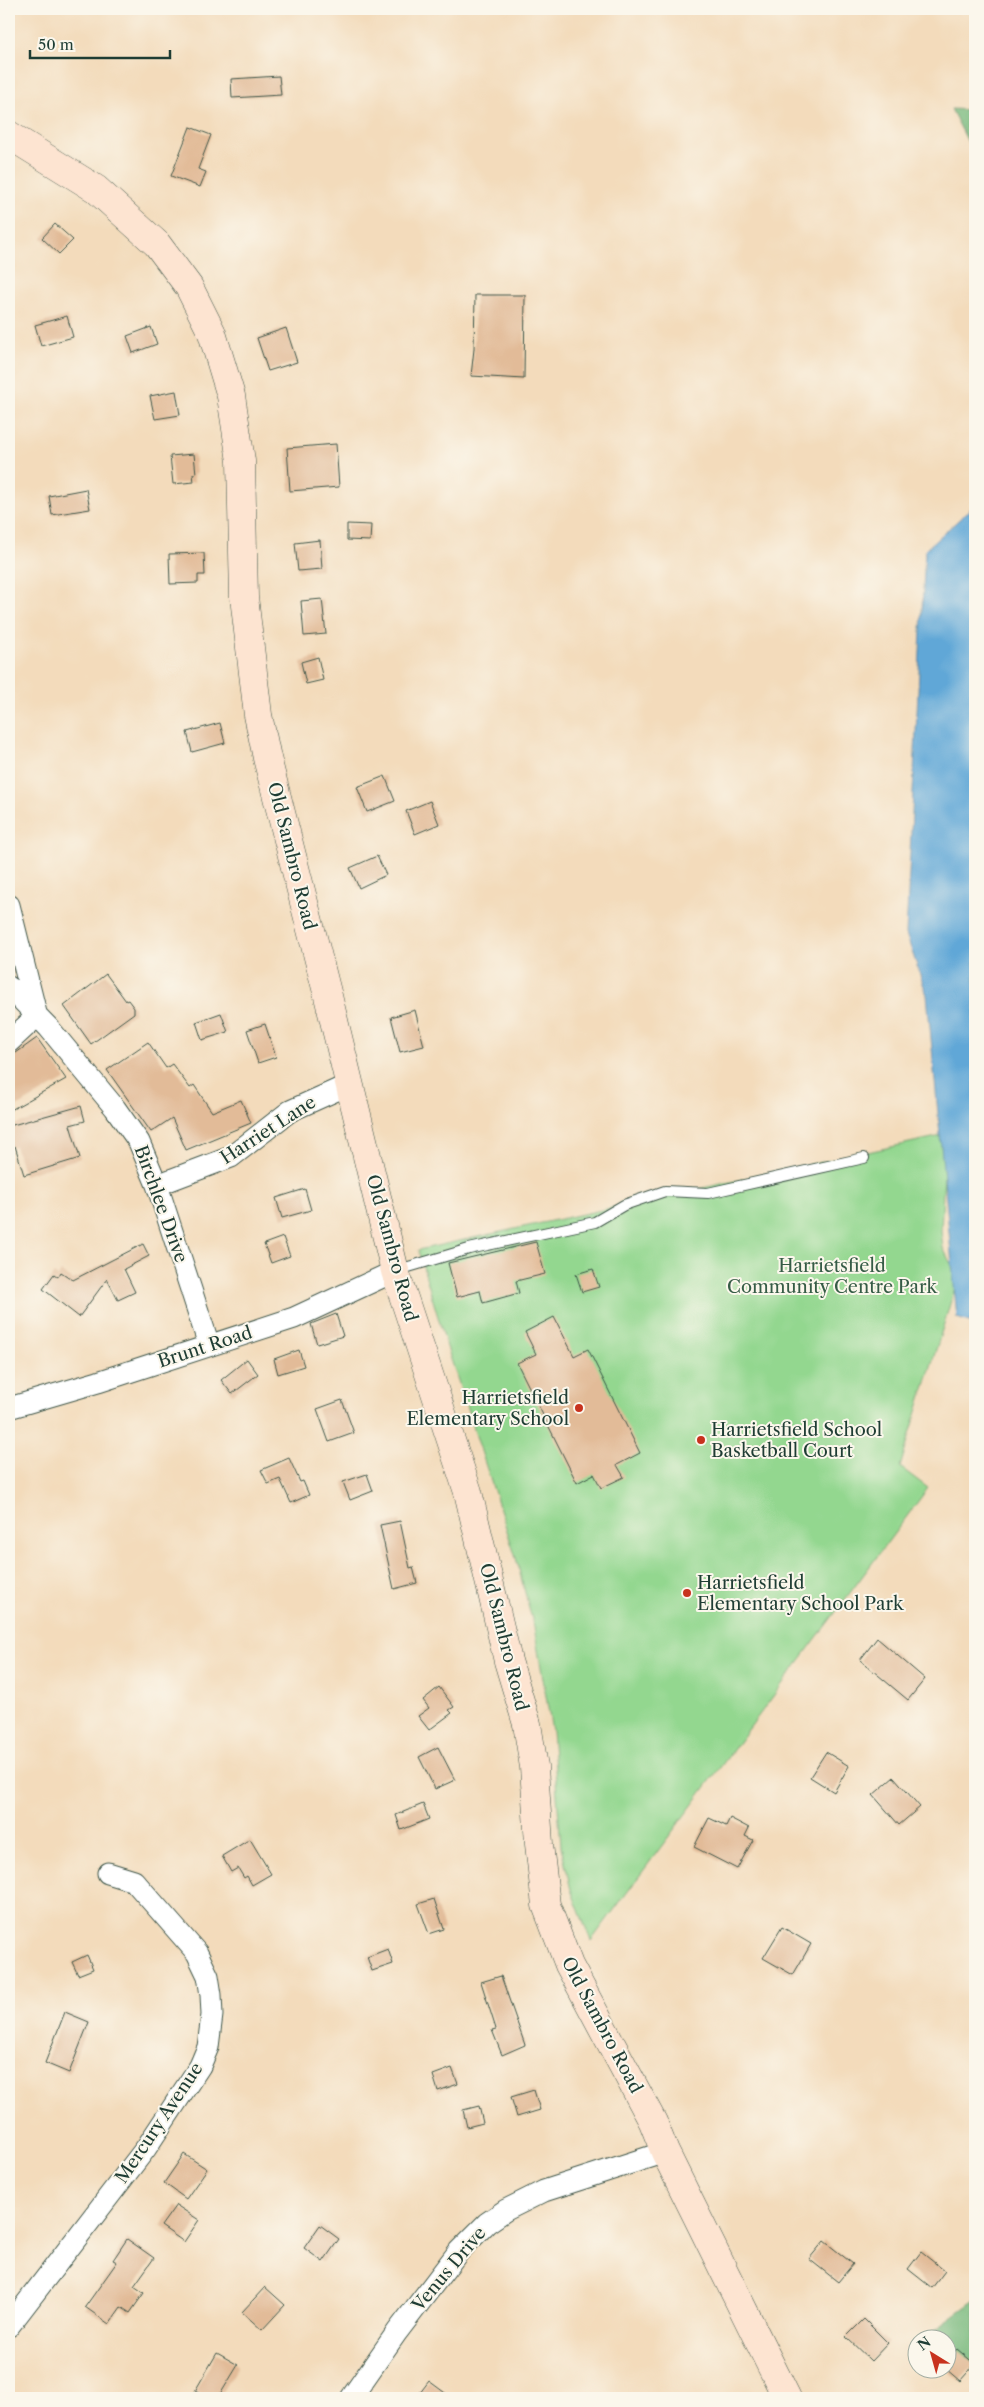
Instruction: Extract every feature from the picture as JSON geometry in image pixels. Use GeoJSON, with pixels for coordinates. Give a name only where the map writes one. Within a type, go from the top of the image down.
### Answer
{"type":"FeatureCollection","features":[{"type":"Feature","properties":{"kind":"main road","name":"Old Sambro Road"},"geometry":{"type":"LineString","coordinates":[[9,135],[96,189],[157,244],[189,287],[212,333],[231,396],[241,461],[244,597],[258,715],[267,758],[350,1084],[395,1271],[468,1492],[510,1668],[527,1724],[534,1767],[539,1844],[546,1905],[569,1965],[653,2122],[665,2152],[787,2398]]}},
{"type":"Feature","properties":{"kind":"street"},"geometry":{"type":"LineString","coordinates":[[9,906],[37,1016],[9,1042]]}},
{"type":"Feature","properties":{"kind":"street","name":"Birchlee Drive"},"geometry":{"type":"LineString","coordinates":[[9,987],[49,1028],[139,1142],[157,1185],[209,1345]]}},
{"type":"Feature","properties":{"kind":"street","name":"Harriet Lane"},"geometry":{"type":"LineString","coordinates":[[157,1185],[231,1157],[290,1111],[350,1084]]}},
{"type":"Feature","properties":{"kind":"street","name":"Brunt Road"},"geometry":{"type":"LineString","coordinates":[[9,1408],[294,1318],[395,1271]]}},
{"type":"Feature","properties":{"kind":"street","name":"Mercury Avenue"},"geometry":{"type":"LineString","coordinates":[[9,2326],[146,2148],[200,2066],[208,2046],[212,2015],[211,1995],[208,1976],[197,1953],[134,1881],[108,1873]]}},
{"type":"Feature","properties":{"kind":"street","name":"Venus Drive"},"geometry":{"type":"LineString","coordinates":[[351,2398],[397,2332],[446,2267],[459,2251],[488,2223],[506,2210],[544,2192],[665,2152]]}},
{"type":"Feature","properties":{"kind":"lane"},"geometry":{"type":"LineString","coordinates":[[395,1271],[469,1248],[595,1222],[624,1205],[665,1191],[708,1193],[864,1158]]}},
{"type":"Feature","properties":{"kind":"green space"},"geometry":{"type":"Polygon","coordinates":[[[951,109],[975,110],[975,156],[951,109]]]}},
{"type":"Feature","properties":{"kind":"green space","name":"Harrietsfield Elementary School Park"},"geometry":{"type":"Polygon","coordinates":[[[946,1135],[941,1231],[943,1248],[958,1278],[900,1467],[928,1488],[591,1941],[571,1890],[561,1846],[552,1731],[534,1627],[516,1558],[447,1347],[418,1250],[946,1135]]]}},
{"type":"Feature","properties":{"kind":"green space"},"geometry":{"type":"Polygon","coordinates":[[[975,2300],[975,2362],[956,2356],[956,2330],[934,2330],[975,2300]]]}},
{"type":"Feature","properties":{"kind":"water"},"geometry":{"type":"Polygon","coordinates":[[[975,505],[975,1324],[957,1318],[927,995],[906,934],[925,550],[975,505]]]}},
{"type":"Feature","properties":{"kind":"building"},"geometry":{"type":"Polygon","coordinates":[[[279,76],[281,95],[232,98],[231,79],[279,76]]]}},
{"type":"Feature","properties":{"kind":"building"},"geometry":{"type":"Polygon","coordinates":[[[190,127],[211,135],[198,169],[206,172],[200,187],[171,176],[190,127]]]}},
{"type":"Feature","properties":{"kind":"building"},"geometry":{"type":"Polygon","coordinates":[[[55,224],[73,240],[59,254],[42,238],[55,224]]]}},
{"type":"Feature","properties":{"kind":"building"},"geometry":{"type":"Polygon","coordinates":[[[475,295],[525,295],[524,379],[471,376],[474,349],[475,295]]]}},
{"type":"Feature","properties":{"kind":"building"},"geometry":{"type":"Polygon","coordinates":[[[67,316],[73,337],[41,346],[35,325],[67,316]]]}},
{"type":"Feature","properties":{"kind":"building"},"geometry":{"type":"Polygon","coordinates":[[[151,327],[157,344],[133,353],[127,336],[151,327]]]}},
{"type":"Feature","properties":{"kind":"building"},"geometry":{"type":"Polygon","coordinates":[[[286,328],[297,362],[268,371],[257,338],[286,328]]]}},
{"type":"Feature","properties":{"kind":"building"},"geometry":{"type":"Polygon","coordinates":[[[176,391],[180,415],[155,419],[150,396],[176,391]]]}},
{"type":"Feature","properties":{"kind":"building"},"geometry":{"type":"Polygon","coordinates":[[[336,444],[339,487],[290,491],[287,448],[336,444]]]}},
{"type":"Feature","properties":{"kind":"building"},"geometry":{"type":"Polygon","coordinates":[[[194,454],[196,474],[193,474],[194,482],[173,484],[170,456],[194,454]]]}},
{"type":"Feature","properties":{"kind":"building"},"geometry":{"type":"Polygon","coordinates":[[[86,489],[90,509],[52,515],[49,496],[86,489]]]}},
{"type":"Feature","properties":{"kind":"building"},"geometry":{"type":"Polygon","coordinates":[[[347,524],[371,525],[370,541],[347,540],[347,524]]]}},
{"type":"Feature","properties":{"kind":"building"},"geometry":{"type":"Polygon","coordinates":[[[320,540],[322,569],[298,571],[295,543],[320,540]]]}},
{"type":"Feature","properties":{"kind":"building"},"geometry":{"type":"Polygon","coordinates":[[[204,553],[205,575],[198,575],[198,583],[170,584],[169,554],[204,553]]]}},
{"type":"Feature","properties":{"kind":"building"},"geometry":{"type":"Polygon","coordinates":[[[322,599],[326,634],[304,636],[301,601],[322,599]]]}},
{"type":"Feature","properties":{"kind":"building"},"geometry":{"type":"Polygon","coordinates":[[[318,657],[323,680],[306,684],[301,662],[318,657]]]}},
{"type":"Feature","properties":{"kind":"building"},"geometry":{"type":"Polygon","coordinates":[[[220,723],[225,743],[192,752],[187,732],[220,723]]]}},
{"type":"Feature","properties":{"kind":"building"},"geometry":{"type":"Polygon","coordinates":[[[385,776],[395,801],[367,812],[357,787],[385,776]]]}},
{"type":"Feature","properties":{"kind":"building"},"geometry":{"type":"Polygon","coordinates":[[[430,801],[439,824],[415,834],[406,811],[430,801]]]}},
{"type":"Feature","properties":{"kind":"building"},"geometry":{"type":"Polygon","coordinates":[[[377,856],[386,875],[359,888],[350,868],[377,856]]]}},
{"type":"Feature","properties":{"kind":"building"},"geometry":{"type":"Polygon","coordinates":[[[106,974],[126,1001],[128,1000],[134,1008],[134,1013],[91,1044],[64,1006],[106,974]]]}},
{"type":"Feature","properties":{"kind":"building"},"geometry":{"type":"Polygon","coordinates":[[[415,1010],[424,1046],[400,1052],[391,1017],[415,1010]]]}},
{"type":"Feature","properties":{"kind":"building"},"geometry":{"type":"Polygon","coordinates":[[[221,1013],[228,1032],[202,1040],[196,1022],[221,1013]]]}},
{"type":"Feature","properties":{"kind":"building"},"geometry":{"type":"Polygon","coordinates":[[[265,1024],[276,1057],[258,1063],[247,1030],[265,1024]]]}},
{"type":"Feature","properties":{"kind":"building"},"geometry":{"type":"Polygon","coordinates":[[[37,1038],[66,1079],[9,1111],[9,1058],[37,1038]]]}},
{"type":"Feature","properties":{"kind":"building"},"geometry":{"type":"Polygon","coordinates":[[[148,1042],[166,1068],[172,1064],[190,1088],[194,1085],[212,1112],[241,1100],[251,1123],[186,1150],[172,1118],[151,1132],[107,1070],[148,1042]]]}},
{"type":"Feature","properties":{"kind":"building"},"geometry":{"type":"Polygon","coordinates":[[[81,1106],[85,1121],[70,1125],[80,1158],[24,1175],[15,1146],[9,1150],[9,1126],[81,1106]]]}},
{"type":"Feature","properties":{"kind":"building"},"geometry":{"type":"Polygon","coordinates":[[[305,1189],[311,1210],[282,1218],[276,1198],[305,1189]]]}},
{"type":"Feature","properties":{"kind":"building"},"geometry":{"type":"Polygon","coordinates":[[[283,1237],[290,1256],[271,1263],[264,1244],[283,1237]]]}},
{"type":"Feature","properties":{"kind":"building"},"geometry":{"type":"Polygon","coordinates":[[[536,1242],[545,1274],[516,1281],[519,1293],[483,1303],[480,1291],[457,1297],[448,1263],[536,1242]]]}},
{"type":"Feature","properties":{"kind":"building"},"geometry":{"type":"Polygon","coordinates":[[[143,1244],[149,1256],[124,1269],[135,1292],[118,1300],[107,1279],[79,1317],[43,1289],[54,1274],[58,1277],[61,1272],[73,1280],[143,1244]]]}},
{"type":"Feature","properties":{"kind":"building"},"geometry":{"type":"Polygon","coordinates":[[[593,1269],[599,1287],[582,1292],[576,1274],[593,1269]]]}},
{"type":"Feature","properties":{"kind":"building"},"geometry":{"type":"Polygon","coordinates":[[[336,1314],[343,1336],[317,1344],[311,1324],[336,1314]]]}},
{"type":"Feature","properties":{"kind":"building","name":"Harrietsfield Elementary School"},"geometry":{"type":"Polygon","coordinates":[[[554,1317],[574,1356],[588,1349],[640,1453],[617,1465],[624,1477],[601,1488],[594,1474],[577,1483],[517,1363],[536,1354],[525,1332],[554,1317]]]}},
{"type":"Feature","properties":{"kind":"building"},"geometry":{"type":"Polygon","coordinates":[[[299,1350],[304,1366],[278,1374],[274,1359],[299,1350]]]}},
{"type":"Feature","properties":{"kind":"building"},"geometry":{"type":"Polygon","coordinates":[[[247,1359],[258,1374],[232,1394],[221,1380],[247,1359]]]}},
{"type":"Feature","properties":{"kind":"building"},"geometry":{"type":"Polygon","coordinates":[[[342,1400],[354,1433],[329,1442],[317,1409],[342,1400]]]}},
{"type":"Feature","properties":{"kind":"building"},"geometry":{"type":"Polygon","coordinates":[[[289,1458],[300,1482],[303,1481],[309,1495],[291,1503],[280,1479],[268,1484],[261,1470],[289,1458]]]}},
{"type":"Feature","properties":{"kind":"building"},"geometry":{"type":"Polygon","coordinates":[[[367,1474],[373,1491],[350,1500],[343,1482],[367,1474]]]}},
{"type":"Feature","properties":{"kind":"building"},"geometry":{"type":"Polygon","coordinates":[[[400,1521],[410,1568],[413,1567],[417,1583],[394,1589],[380,1525],[400,1521]]]}},
{"type":"Feature","properties":{"kind":"building"},"geometry":{"type":"Polygon","coordinates":[[[877,1638],[925,1679],[908,1700],[860,1660],[877,1638]]]}},
{"type":"Feature","properties":{"kind":"building"},"geometry":{"type":"Polygon","coordinates":[[[439,1687],[454,1707],[449,1710],[452,1713],[429,1730],[418,1716],[429,1708],[423,1700],[439,1687]]]}},
{"type":"Feature","properties":{"kind":"building"},"geometry":{"type":"Polygon","coordinates":[[[438,1747],[455,1780],[435,1789],[419,1757],[438,1747]]]}},
{"type":"Feature","properties":{"kind":"building"},"geometry":{"type":"Polygon","coordinates":[[[826,1752],[849,1766],[834,1792],[810,1777],[826,1752]]]}},
{"type":"Feature","properties":{"kind":"building"},"geometry":{"type":"Polygon","coordinates":[[[894,1777],[920,1807],[899,1825],[873,1795],[894,1777]]]}},
{"type":"Feature","properties":{"kind":"building"},"geometry":{"type":"Polygon","coordinates":[[[423,1804],[429,1819],[401,1830],[396,1815],[423,1804]]]}},
{"type":"Feature","properties":{"kind":"building"},"geometry":{"type":"Polygon","coordinates":[[[709,1818],[726,1826],[730,1818],[749,1828],[745,1836],[753,1840],[737,1869],[694,1847],[709,1818]]]}},
{"type":"Feature","properties":{"kind":"building"},"geometry":{"type":"Polygon","coordinates":[[[250,1839],[271,1874],[252,1885],[247,1876],[244,1878],[238,1868],[231,1872],[222,1856],[250,1839]]]}},
{"type":"Feature","properties":{"kind":"building"},"geometry":{"type":"Polygon","coordinates":[[[434,1899],[444,1929],[429,1934],[418,1904],[434,1899]]]}},
{"type":"Feature","properties":{"kind":"building"},"geometry":{"type":"Polygon","coordinates":[[[782,1927],[811,1944],[793,1975],[763,1958],[782,1927]]]}},
{"type":"Feature","properties":{"kind":"building"},"geometry":{"type":"Polygon","coordinates":[[[388,1949],[393,1964],[372,1971],[367,1957],[388,1949]]]}},
{"type":"Feature","properties":{"kind":"building"},"geometry":{"type":"Polygon","coordinates":[[[87,1955],[93,1969],[78,1975],[72,1962],[87,1955]]]}},
{"type":"Feature","properties":{"kind":"building"},"geometry":{"type":"Polygon","coordinates":[[[501,1976],[525,2045],[502,2055],[492,2030],[496,2029],[481,1982],[501,1976]]]}},
{"type":"Feature","properties":{"kind":"building"},"geometry":{"type":"Polygon","coordinates":[[[65,2012],[89,2022],[69,2073],[45,2063],[65,2012]]]}},
{"type":"Feature","properties":{"kind":"building"},"geometry":{"type":"Polygon","coordinates":[[[452,2068],[458,2084],[438,2091],[433,2075],[452,2068]]]}},
{"type":"Feature","properties":{"kind":"building"},"geometry":{"type":"Polygon","coordinates":[[[534,2090],[540,2110],[517,2117],[511,2097],[534,2090]]]}},
{"type":"Feature","properties":{"kind":"building"},"geometry":{"type":"Polygon","coordinates":[[[479,2106],[483,2123],[467,2127],[463,2110],[479,2106]]]}},
{"type":"Feature","properties":{"kind":"building"},"geometry":{"type":"Polygon","coordinates":[[[184,2154],[207,2169],[186,2199],[164,2183],[184,2154]]]}},
{"type":"Feature","properties":{"kind":"building"},"geometry":{"type":"Polygon","coordinates":[[[176,2205],[199,2220],[184,2242],[161,2226],[176,2205]]]}},
{"type":"Feature","properties":{"kind":"building"},"geometry":{"type":"Polygon","coordinates":[[[320,2225],[339,2239],[323,2262],[304,2248],[320,2225]]]}},
{"type":"Feature","properties":{"kind":"building"},"geometry":{"type":"Polygon","coordinates":[[[127,2239],[154,2258],[134,2286],[144,2293],[130,2313],[121,2307],[109,2324],[85,2307],[117,2262],[113,2260],[127,2239]]]}},
{"type":"Feature","properties":{"kind":"building"},"geometry":{"type":"Polygon","coordinates":[[[824,2241],[853,2264],[838,2282],[809,2259],[824,2241]]]}},
{"type":"Feature","properties":{"kind":"building"},"geometry":{"type":"Polygon","coordinates":[[[921,2252],[945,2271],[932,2288],[908,2269],[921,2252]]]}},
{"type":"Feature","properties":{"kind":"building"},"geometry":{"type":"Polygon","coordinates":[[[265,2287],[285,2305],[262,2330],[242,2312],[265,2287]]]}},
{"type":"Feature","properties":{"kind":"building"},"geometry":{"type":"Polygon","coordinates":[[[864,2319],[888,2343],[871,2361],[846,2337],[864,2319]]]}},
{"type":"Feature","properties":{"kind":"building"},"geometry":{"type":"Polygon","coordinates":[[[956,2350],[975,2364],[960,2381],[956,2378],[956,2350]]]}},
{"type":"Feature","properties":{"kind":"building"},"geometry":{"type":"Polygon","coordinates":[[[217,2353],[238,2365],[218,2398],[207,2398],[195,2391],[217,2353]]]}},
{"type":"Feature","properties":{"kind":"building"},"geometry":{"type":"Polygon","coordinates":[[[429,2381],[452,2398],[416,2398],[429,2381]]]}},
{"type":"Feature","properties":{"kind":"place","name":"Harrietsfield Elementary School"},"geometry":{"type":"Point","coordinates":[579,1408]}},
{"type":"Feature","properties":{"kind":"place","name":"Harrietsfield School Basketball Court"},"geometry":{"type":"Point","coordinates":[701,1440]}},
{"type":"Feature","properties":{"kind":"place","name":"Harrietsfield Elementary School Park"},"geometry":{"type":"Point","coordinates":[687,1593]}},
{"type":"Feature","properties":{"kind":"park label","name":"Harrietsfield Community Centre Park"},"geometry":{"type":"Point","coordinates":[832,1276]}}]}
